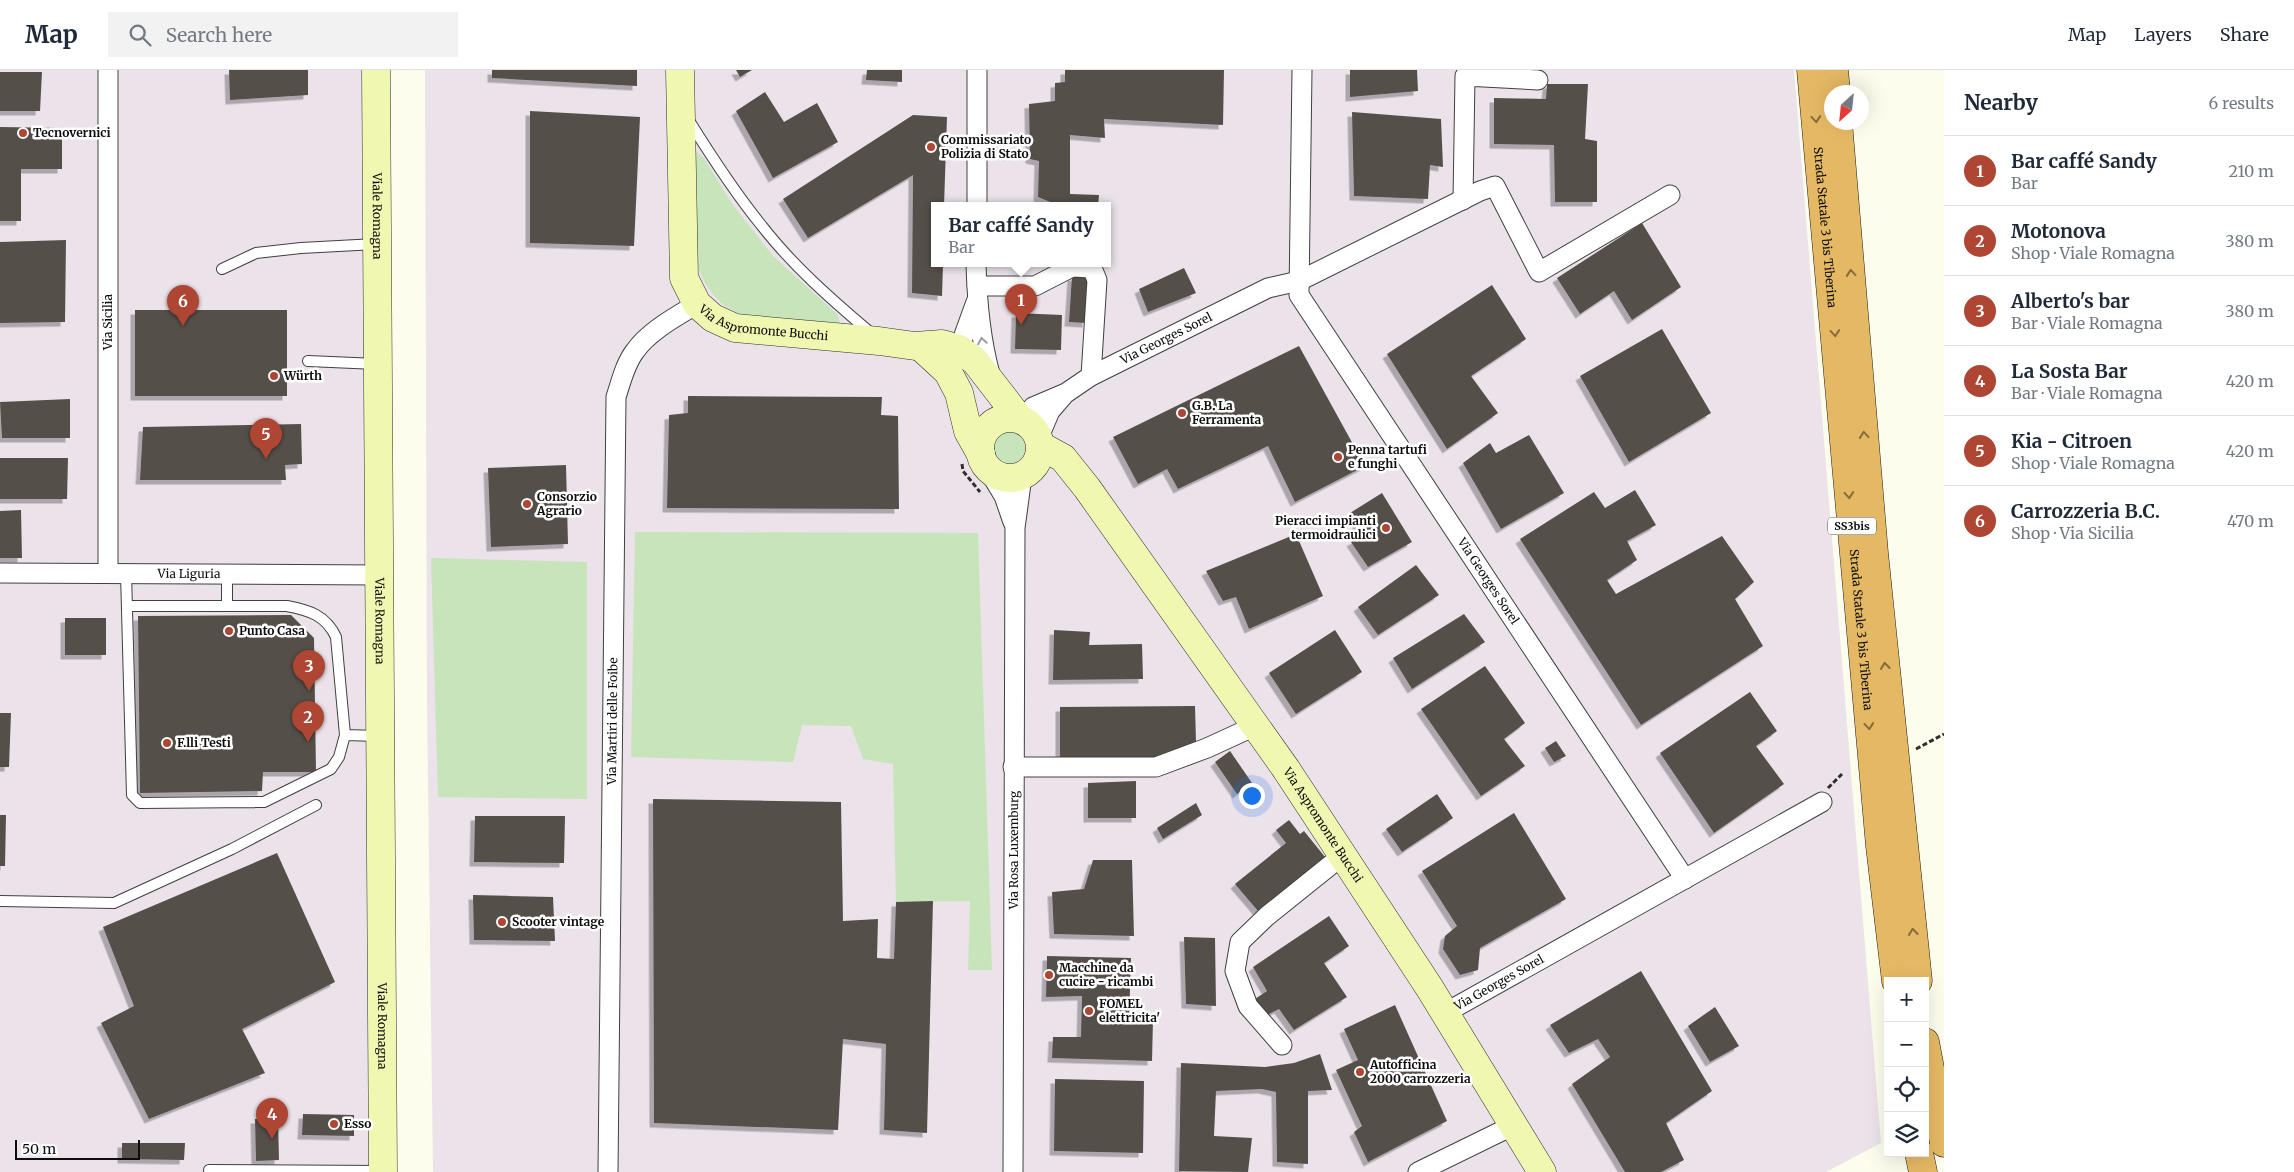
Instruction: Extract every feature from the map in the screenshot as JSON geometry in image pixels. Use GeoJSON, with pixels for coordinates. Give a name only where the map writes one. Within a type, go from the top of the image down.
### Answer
{"type":"FeatureCollection","features":[{"type":"Feature","properties":{"kind":"highway","name":"Strada Statale 3 bis Tiberina"},"geometry":{"type":"LineString","coordinates":[[1811,70],[1878,826],[1896,977]]}},
{"type":"Feature","properties":{"kind":"highway"},"geometry":{"type":"LineString","coordinates":[[1834,70],[1835,85]]}},
{"type":"Feature","properties":{"kind":"highway","name":"Strada Statale 3 bis Tiberina"},"geometry":{"type":"LineString","coordinates":[[1839,130],[1874,553],[1918,977]]}},
{"type":"Feature","properties":{"kind":"highway"},"geometry":{"type":"LineString","coordinates":[[1929,1063],[1944,1143]]}},
{"type":"Feature","properties":{"kind":"highway"},"geometry":{"type":"LineString","coordinates":[[1920,1157],[1923,1172]]}},
{"type":"Feature","properties":{"kind":"street","name":"Via Sicilia"},"geometry":{"type":"LineString","coordinates":[[108,70],[117,573]]}},
{"type":"Feature","properties":{"kind":"street","name":"Viale Romagna"},"geometry":{"type":"LineString","coordinates":[[376,70],[383,1171]]}},
{"type":"Feature","properties":{"kind":"street","name":"Via Aspromonte Bucchi"},"geometry":{"type":"LineString","coordinates":[[680,70],[679,105],[684,278],[697,304],[712,318],[735,328],[879,340],[947,341],[975,361],[992,382],[1029,445],[1063,458],[1087,488],[1255,726],[1343,856],[1445,1013],[1542,1172]]}},
{"type":"Feature","properties":{"kind":"street"},"geometry":{"type":"LineString","coordinates":[[977,70],[977,202]]}},
{"type":"Feature","properties":{"kind":"street","name":"Via Georges Sorel"},"geometry":{"type":"LineString","coordinates":[[1302,70],[1299,295],[1685,879]]}},
{"type":"Feature","properties":{"kind":"street"},"geometry":{"type":"LineString","coordinates":[[1462,200],[1465,76],[1538,80]]}},
{"type":"Feature","properties":{"kind":"street","name":"Via Georges Sorel"},"geometry":{"type":"LineString","coordinates":[[1029,445],[1050,411],[1066,394],[1091,376],[1268,288],[1299,282],[1462,200],[1495,186],[1539,272],[1670,195]]}},
{"type":"Feature","properties":{"kind":"street"},"geometry":{"type":"LineString","coordinates":[[976,267],[982,343],[992,382]]}},
{"type":"Feature","properties":{"kind":"street"},"geometry":{"type":"LineString","coordinates":[[977,292],[1035,286],[1072,267],[1092,268],[1097,280],[1091,376]]}},
{"type":"Feature","properties":{"kind":"street"},"geometry":{"type":"LineString","coordinates":[[959,393],[948,372],[947,341],[977,292]]}},
{"type":"Feature","properties":{"kind":"street","name":"Via Martiri delle Foibe"},"geometry":{"type":"LineString","coordinates":[[608,1172],[616,398],[624,372],[635,350],[663,325],[697,304]]}},
{"type":"Feature","properties":{"kind":"street"},"geometry":{"type":"LineString","coordinates":[[947,341],[976,461]]}},
{"type":"Feature","properties":{"kind":"street"},"geometry":{"type":"LineString","coordinates":[[976,461],[983,434],[989,426],[998,420],[1008,418],[1029,445]]}},
{"type":"Feature","properties":{"kind":"street","name":"Via Aspromonte Bucchi"},"geometry":{"type":"LineString","coordinates":[[976,461],[993,473],[1002,477],[1012,478],[1029,445]]}},
{"type":"Feature","properties":{"kind":"street","name":"Via Rosa Luxemburg"},"geometry":{"type":"LineString","coordinates":[[1012,1172],[1014,528],[1029,445]]}},
{"type":"Feature","properties":{"kind":"street","name":"Via Rosa Luxemburg"},"geometry":{"type":"LineString","coordinates":[[976,461],[1004,496],[1014,528]]}},
{"type":"Feature","properties":{"kind":"street","name":"Via Liguria"},"geometry":{"type":"LineString","coordinates":[[0,573],[378,575]]}},
{"type":"Feature","properties":{"kind":"street"},"geometry":{"type":"LineString","coordinates":[[1013,767],[1156,767],[1207,748],[1255,726]]}},
{"type":"Feature","properties":{"kind":"street","name":"Via Georges Sorel"},"geometry":{"type":"LineString","coordinates":[[1445,1013],[1822,802]]}},
{"type":"Feature","properties":{"kind":"street"},"geometry":{"type":"LineString","coordinates":[[1282,1045],[1248,1006],[1235,971],[1240,942],[1267,916],[1343,856]]}},
{"type":"Feature","properties":{"kind":"street"},"geometry":{"type":"LineString","coordinates":[[1418,1172],[1514,1125]]}},
{"type":"Feature","properties":{"kind":"lane"},"geometry":{"type":"LineString","coordinates":[[679,105],[728,181],[762,227],[793,262],[834,302],[879,340]]}},
{"type":"Feature","properties":{"kind":"lane"},"geometry":{"type":"LineString","coordinates":[[222,269],[256,253],[301,248],[377,244]]}},
{"type":"Feature","properties":{"kind":"lane"},"geometry":{"type":"LineString","coordinates":[[308,361],[378,364]]}},
{"type":"Feature","properties":{"kind":"lane"},"geometry":{"type":"LineString","coordinates":[[117,573],[127,606],[132,795],[140,803],[264,802],[331,769],[339,757],[346,735],[336,637],[332,627],[323,618],[308,610],[287,606],[127,606]]}},
{"type":"Feature","properties":{"kind":"lane"},"geometry":{"type":"LineString","coordinates":[[227,574],[227,606]]}},
{"type":"Feature","properties":{"kind":"lane"},"geometry":{"type":"LineString","coordinates":[[346,735],[380,736]]}},
{"type":"Feature","properties":{"kind":"lane"},"geometry":{"type":"LineString","coordinates":[[0,901],[114,903],[232,849],[316,805]]}},
{"type":"Feature","properties":{"kind":"lane"},"geometry":{"type":"LineString","coordinates":[[209,1170],[383,1171]]}},
{"type":"Feature","properties":{"kind":"path"},"geometry":{"type":"LineString","coordinates":[[976,461],[963,471],[981,494]]}},
{"type":"Feature","properties":{"kind":"path"},"geometry":{"type":"LineString","coordinates":[[1911,751],[1944,734]]}},
{"type":"Feature","properties":{"kind":"shaded area"},"geometry":{"type":"Polygon","coordinates":[[[0,70],[371,70],[373,1172],[0,1172],[0,70]]]}},
{"type":"Feature","properties":{"kind":"shaded area"},"geometry":{"type":"Polygon","coordinates":[[[425,70],[1794,70],[1881,1143],[1826,1172],[433,1172],[427,704],[425,70]]]}},
{"type":"Feature","properties":{"kind":"green space"},"geometry":{"type":"Polygon","coordinates":[[[696,151],[703,157],[733,205],[773,256],[837,314],[842,327],[748,318],[725,306],[714,296],[705,283],[695,261],[696,151]]]}},
{"type":"Feature","properties":{"kind":"green space"},"geometry":{"type":"Polygon","coordinates":[[[1016,427],[1023,430],[1029,436],[1032,447],[1031,455],[1023,464],[1016,467],[1008,467],[1001,464],[993,455],[992,443],[995,436],[1004,428],[1016,427]]]}},
{"type":"Feature","properties":{"kind":"green space"},"geometry":{"type":"Polygon","coordinates":[[[635,532],[978,533],[992,970],[968,970],[970,901],[896,902],[893,764],[863,759],[851,726],[802,725],[793,762],[631,757],[635,532]]]}},
{"type":"Feature","properties":{"kind":"green space"},"geometry":{"type":"Polygon","coordinates":[[[431,558],[587,562],[587,799],[438,797],[431,558]]]}},
{"type":"Feature","properties":{"kind":"building"},"geometry":{"type":"Polygon","coordinates":[[[229,70],[308,70],[308,95],[230,100],[229,70]]]}},
{"type":"Feature","properties":{"kind":"building"},"geometry":{"type":"Polygon","coordinates":[[[492,70],[637,70],[637,86],[492,78],[492,70]]]}},
{"type":"Feature","properties":{"kind":"building"},"geometry":{"type":"Polygon","coordinates":[[[736,70],[752,70],[740,77],[736,70]]]}},
{"type":"Feature","properties":{"kind":"building"},"geometry":{"type":"Polygon","coordinates":[[[867,70],[902,70],[902,82],[866,80],[867,70]]]}},
{"type":"Feature","properties":{"kind":"building"},"geometry":{"type":"Polygon","coordinates":[[[1065,70],[1224,70],[1223,125],[1104,119],[1105,138],[1070,135],[1070,194],[1099,195],[1098,202],[1050,202],[1038,197],[1039,161],[1030,159],[1029,104],[1055,101],[1055,83],[1065,82],[1065,70]]]}},
{"type":"Feature","properties":{"kind":"building"},"geometry":{"type":"Polygon","coordinates":[[[1350,70],[1417,70],[1418,91],[1350,97],[1350,70]]]}},
{"type":"Feature","properties":{"kind":"building"},"geometry":{"type":"Polygon","coordinates":[[[0,72],[42,72],[40,111],[0,111],[0,72]]]}},
{"type":"Feature","properties":{"kind":"building"},"geometry":{"type":"Polygon","coordinates":[[[1547,84],[1588,84],[1585,139],[1597,141],[1597,202],[1555,202],[1554,145],[1494,144],[1494,98],[1546,99],[1547,84]]]}},
{"type":"Feature","properties":{"kind":"building"},"geometry":{"type":"Polygon","coordinates":[[[765,92],[784,122],[817,103],[838,142],[773,178],[736,111],[765,92]]]}},
{"type":"Feature","properties":{"kind":"building"},"geometry":{"type":"Polygon","coordinates":[[[530,111],[640,117],[634,246],[530,243],[530,111]]]}},
{"type":"Feature","properties":{"kind":"building"},"geometry":{"type":"Polygon","coordinates":[[[1352,112],[1441,119],[1443,167],[1430,165],[1428,199],[1354,196],[1352,112]]]}},
{"type":"Feature","properties":{"kind":"building"},"geometry":{"type":"Polygon","coordinates":[[[913,115],[947,117],[944,202],[931,202],[931,267],[943,267],[942,296],[912,293],[913,175],[808,238],[783,199],[913,115]]]}},
{"type":"Feature","properties":{"kind":"building"},"geometry":{"type":"Polygon","coordinates":[[[0,127],[62,128],[62,169],[21,169],[21,221],[0,221],[0,127]]]}},
{"type":"Feature","properties":{"kind":"building"},"geometry":{"type":"Polygon","coordinates":[[[1642,223],[1681,287],[1632,320],[1614,291],[1580,314],[1557,278],[1642,223]]]}},
{"type":"Feature","properties":{"kind":"building"},"geometry":{"type":"Polygon","coordinates":[[[66,240],[65,322],[0,323],[0,242],[66,240]]]}},
{"type":"Feature","properties":{"kind":"building"},"geometry":{"type":"Polygon","coordinates":[[[1184,268],[1196,293],[1148,312],[1139,289],[1184,268]]]}},
{"type":"Feature","properties":{"kind":"building"},"geometry":{"type":"Polygon","coordinates":[[[1072,276],[1087,277],[1087,323],[1069,322],[1072,276]]]}},
{"type":"Feature","properties":{"kind":"building"},"geometry":{"type":"Polygon","coordinates":[[[1492,285],[1526,339],[1471,376],[1498,413],[1447,449],[1387,354],[1492,285]]]}},
{"type":"Feature","properties":{"kind":"building"},"geometry":{"type":"Polygon","coordinates":[[[135,310],[287,310],[287,396],[135,396],[135,310]]]}},
{"type":"Feature","properties":{"kind":"building"},"geometry":{"type":"Polygon","coordinates":[[[1016,313],[1062,315],[1061,350],[1015,349],[1016,313]]]}},
{"type":"Feature","properties":{"kind":"building"},"geometry":{"type":"Polygon","coordinates":[[[1662,329],[1711,413],[1629,462],[1580,376],[1662,329]]]}},
{"type":"Feature","properties":{"kind":"building"},"geometry":{"type":"Polygon","coordinates":[[[1299,346],[1365,466],[1295,502],[1268,446],[1178,489],[1167,469],[1138,484],[1113,437],[1299,346]]]}},
{"type":"Feature","properties":{"kind":"building"},"geometry":{"type":"Polygon","coordinates":[[[688,396],[882,397],[881,415],[898,416],[899,509],[667,508],[669,415],[688,413],[688,396]]]}},
{"type":"Feature","properties":{"kind":"building"},"geometry":{"type":"Polygon","coordinates":[[[70,399],[70,438],[2,438],[0,402],[70,399]]]}},
{"type":"Feature","properties":{"kind":"building"},"geometry":{"type":"Polygon","coordinates":[[[301,424],[302,464],[285,465],[286,480],[140,480],[143,427],[301,424]]]}},
{"type":"Feature","properties":{"kind":"building"},"geometry":{"type":"Polygon","coordinates":[[[1529,435],[1564,493],[1501,529],[1463,463],[1490,443],[1496,453],[1529,435]]]}},
{"type":"Feature","properties":{"kind":"building"},"geometry":{"type":"Polygon","coordinates":[[[0,458],[68,458],[67,499],[0,499],[0,458]]]}},
{"type":"Feature","properties":{"kind":"building"},"geometry":{"type":"Polygon","coordinates":[[[566,465],[568,544],[491,547],[488,468],[566,465]]]}},
{"type":"Feature","properties":{"kind":"building"},"geometry":{"type":"Polygon","coordinates":[[[1635,490],[1656,525],[1627,541],[1637,560],[1607,580],[1616,594],[1722,536],[1754,582],[1735,599],[1763,646],[1641,725],[1520,539],[1594,492],[1605,508],[1635,490]]]}},
{"type":"Feature","properties":{"kind":"building"},"geometry":{"type":"Polygon","coordinates":[[[1382,493],[1412,542],[1368,567],[1351,542],[1364,535],[1350,513],[1382,493]]]}},
{"type":"Feature","properties":{"kind":"building"},"geometry":{"type":"Polygon","coordinates":[[[21,510],[22,558],[0,558],[0,511],[21,510]]]}},
{"type":"Feature","properties":{"kind":"building"},"geometry":{"type":"Polygon","coordinates":[[[1296,534],[1323,596],[1249,629],[1236,597],[1223,601],[1206,571],[1296,534]]]}},
{"type":"Feature","properties":{"kind":"building"},"geometry":{"type":"Polygon","coordinates":[[[1416,565],[1439,595],[1378,635],[1358,607],[1416,565]]]}},
{"type":"Feature","properties":{"kind":"building"},"geometry":{"type":"Polygon","coordinates":[[[1464,614],[1485,642],[1412,689],[1393,658],[1464,614]]]}},
{"type":"Feature","properties":{"kind":"building"},"geometry":{"type":"Polygon","coordinates":[[[291,615],[314,638],[316,772],[263,772],[262,791],[140,793],[138,616],[291,615]]]}},
{"type":"Feature","properties":{"kind":"building"},"geometry":{"type":"Polygon","coordinates":[[[65,618],[106,618],[106,655],[65,655],[65,618]]]}},
{"type":"Feature","properties":{"kind":"building"},"geometry":{"type":"Polygon","coordinates":[[[1054,630],[1090,632],[1089,645],[1142,644],[1143,679],[1053,680],[1054,630]]]}},
{"type":"Feature","properties":{"kind":"building"},"geometry":{"type":"Polygon","coordinates":[[[1335,630],[1362,672],[1296,714],[1269,673],[1335,630]]]}},
{"type":"Feature","properties":{"kind":"building"},"geometry":{"type":"Polygon","coordinates":[[[1485,666],[1525,723],[1504,739],[1525,766],[1481,796],[1421,709],[1485,666]]]}},
{"type":"Feature","properties":{"kind":"building"},"geometry":{"type":"Polygon","coordinates":[[[1750,692],[1777,731],[1756,746],[1784,784],[1714,833],[1660,753],[1750,692]]]}},
{"type":"Feature","properties":{"kind":"building"},"geometry":{"type":"Polygon","coordinates":[[[1195,706],[1196,742],[1157,762],[1060,764],[1060,707],[1195,706]]]}},
{"type":"Feature","properties":{"kind":"building"},"geometry":{"type":"Polygon","coordinates":[[[0,713],[11,713],[9,767],[0,767],[0,713]]]}},
{"type":"Feature","properties":{"kind":"building"},"geometry":{"type":"Polygon","coordinates":[[[1556,741],[1566,756],[1554,762],[1545,748],[1556,741]]]}},
{"type":"Feature","properties":{"kind":"building"},"geometry":{"type":"Polygon","coordinates":[[[1230,751],[1252,783],[1237,794],[1215,762],[1230,751]]]}},
{"type":"Feature","properties":{"kind":"building"},"geometry":{"type":"Polygon","coordinates":[[[1136,781],[1136,818],[1088,818],[1088,783],[1136,781]]]}},
{"type":"Feature","properties":{"kind":"building"},"geometry":{"type":"Polygon","coordinates":[[[1437,794],[1453,818],[1402,852],[1386,829],[1437,794]]]}},
{"type":"Feature","properties":{"kind":"building"},"geometry":{"type":"Polygon","coordinates":[[[653,799],[841,802],[843,921],[878,919],[877,958],[894,959],[896,902],[933,901],[927,1133],[884,1130],[886,1044],[843,1039],[838,1130],[654,1123],[653,799]]]}},
{"type":"Feature","properties":{"kind":"building"},"geometry":{"type":"Polygon","coordinates":[[[1196,803],[1202,815],[1163,839],[1157,828],[1196,803]]]}},
{"type":"Feature","properties":{"kind":"building"},"geometry":{"type":"Polygon","coordinates":[[[1514,813],[1566,899],[1480,948],[1478,970],[1460,975],[1443,949],[1445,936],[1457,926],[1422,871],[1514,813]]]}},
{"type":"Feature","properties":{"kind":"building"},"geometry":{"type":"Polygon","coordinates":[[[0,815],[6,815],[5,866],[0,866],[0,815]]]}},
{"type":"Feature","properties":{"kind":"building"},"geometry":{"type":"Polygon","coordinates":[[[475,816],[565,816],[564,863],[474,862],[475,816]]]}},
{"type":"Feature","properties":{"kind":"building"},"geometry":{"type":"Polygon","coordinates":[[[1289,820],[1300,834],[1304,831],[1325,857],[1258,911],[1235,884],[1286,843],[1276,830],[1289,820]]]}},
{"type":"Feature","properties":{"kind":"building"},"geometry":{"type":"Polygon","coordinates":[[[277,853],[335,982],[242,1029],[265,1073],[149,1119],[101,1023],[134,1006],[103,927],[277,853]]]}},
{"type":"Feature","properties":{"kind":"building"},"geometry":{"type":"Polygon","coordinates":[[[1093,860],[1132,860],[1134,936],[1054,934],[1052,892],[1084,889],[1093,860]]]}},
{"type":"Feature","properties":{"kind":"building"},"geometry":{"type":"Polygon","coordinates":[[[473,895],[553,897],[555,941],[474,940],[473,895]]]}},
{"type":"Feature","properties":{"kind":"building"},"geometry":{"type":"Polygon","coordinates":[[[1329,916],[1349,946],[1324,963],[1347,997],[1294,1030],[1279,1009],[1265,1016],[1255,999],[1267,991],[1253,967],[1329,916]]]}},
{"type":"Feature","properties":{"kind":"building"},"geometry":{"type":"Polygon","coordinates":[[[1184,937],[1215,938],[1216,1006],[1186,1004],[1184,937]]]}},
{"type":"Feature","properties":{"kind":"building"},"geometry":{"type":"Polygon","coordinates":[[[1047,956],[1131,958],[1129,1019],[1153,1020],[1152,1061],[1052,1058],[1053,1037],[1081,1037],[1082,996],[1046,997],[1047,956]]]}},
{"type":"Feature","properties":{"kind":"building"},"geometry":{"type":"Polygon","coordinates":[[[1641,971],[1712,1091],[1666,1123],[1684,1160],[1661,1172],[1625,1172],[1572,1084],[1610,1057],[1598,1039],[1569,1053],[1550,1025],[1641,971]]]}},
{"type":"Feature","properties":{"kind":"building"},"geometry":{"type":"Polygon","coordinates":[[[1395,1005],[1447,1121],[1368,1162],[1354,1132],[1362,1126],[1336,1070],[1358,1060],[1344,1029],[1395,1005]]]}},
{"type":"Feature","properties":{"kind":"building"},"geometry":{"type":"Polygon","coordinates":[[[1715,1007],[1739,1046],[1710,1062],[1688,1026],[1715,1007]]]}},
{"type":"Feature","properties":{"kind":"building"},"geometry":{"type":"Polygon","coordinates":[[[1320,1054],[1332,1090],[1308,1091],[1308,1164],[1277,1162],[1276,1092],[1262,1089],[1216,1091],[1214,1136],[1252,1138],[1248,1172],[1179,1171],[1181,1063],[1265,1067],[1294,1063],[1320,1054]]]}},
{"type":"Feature","properties":{"kind":"building"},"geometry":{"type":"Polygon","coordinates":[[[1055,1079],[1144,1081],[1143,1153],[1054,1151],[1055,1079]]]}},
{"type":"Feature","properties":{"kind":"building"},"geometry":{"type":"Polygon","coordinates":[[[303,1114],[354,1115],[354,1136],[302,1135],[303,1114]]]}},
{"type":"Feature","properties":{"kind":"building"},"geometry":{"type":"Polygon","coordinates":[[[255,1119],[278,1119],[279,1160],[256,1161],[255,1119]]]}},
{"type":"Feature","properties":{"kind":"building"},"geometry":{"type":"Polygon","coordinates":[[[122,1143],[185,1143],[184,1160],[122,1159],[122,1143]]]}},
{"type":"Feature","properties":{"kind":"place","name":"Tecnovernici"},"geometry":{"type":"Point","coordinates":[23,133]}},
{"type":"Feature","properties":{"kind":"place","name":"Commissariato Polizia di Stato"},"geometry":{"type":"Point","coordinates":[931,147]}},
{"type":"Feature","properties":{"kind":"place","name":"Bar caffé Sandy"},"geometry":{"type":"Point","coordinates":[1021,325]}},
{"type":"Feature","properties":{"kind":"place","name":"Carrozzeria B.C."},"geometry":{"type":"Point","coordinates":[183,326]}},
{"type":"Feature","properties":{"kind":"place","name":"Würth"},"geometry":{"type":"Point","coordinates":[274,376]}},
{"type":"Feature","properties":{"kind":"place","name":"G.B. La Ferramenta"},"geometry":{"type":"Point","coordinates":[1182,413]}},
{"type":"Feature","properties":{"kind":"place","name":"Penna tartufi e funghi"},"geometry":{"type":"Point","coordinates":[1338,457]}},
{"type":"Feature","properties":{"kind":"place","name":"Kia - Citroen"},"geometry":{"type":"Point","coordinates":[266,459]}},
{"type":"Feature","properties":{"kind":"place","name":"Consorzio Agrario"},"geometry":{"type":"Point","coordinates":[527,504]}},
{"type":"Feature","properties":{"kind":"place","name":"Pieracci impianti termoidraulici"},"geometry":{"type":"Point","coordinates":[1386,528]}},
{"type":"Feature","properties":{"kind":"place","name":"Punto Casa"},"geometry":{"type":"Point","coordinates":[229,631]}},
{"type":"Feature","properties":{"kind":"place","name":"Alberto's bar"},"geometry":{"type":"Point","coordinates":[309,691]}},
{"type":"Feature","properties":{"kind":"place","name":"Motonova"},"geometry":{"type":"Point","coordinates":[308,742]}},
{"type":"Feature","properties":{"kind":"place","name":"F.lli Testi"},"geometry":{"type":"Point","coordinates":[167,743]}},
{"type":"Feature","properties":{"kind":"place","name":"Scooter vintage"},"geometry":{"type":"Point","coordinates":[502,922]}},
{"type":"Feature","properties":{"kind":"place","name":"Macchine da cucire - ricambi"},"geometry":{"type":"Point","coordinates":[1049,975]}},
{"type":"Feature","properties":{"kind":"place","name":"FOMEL elettricita'"},"geometry":{"type":"Point","coordinates":[1089,1011]}},
{"type":"Feature","properties":{"kind":"place","name":"Autofficina 2000 carrozzeria"},"geometry":{"type":"Point","coordinates":[1360,1072]}},
{"type":"Feature","properties":{"kind":"place","name":"Esso"},"geometry":{"type":"Point","coordinates":[334,1124]}},
{"type":"Feature","properties":{"kind":"place","name":"La Sosta Bar"},"geometry":{"type":"Point","coordinates":[272,1139]}}]}
